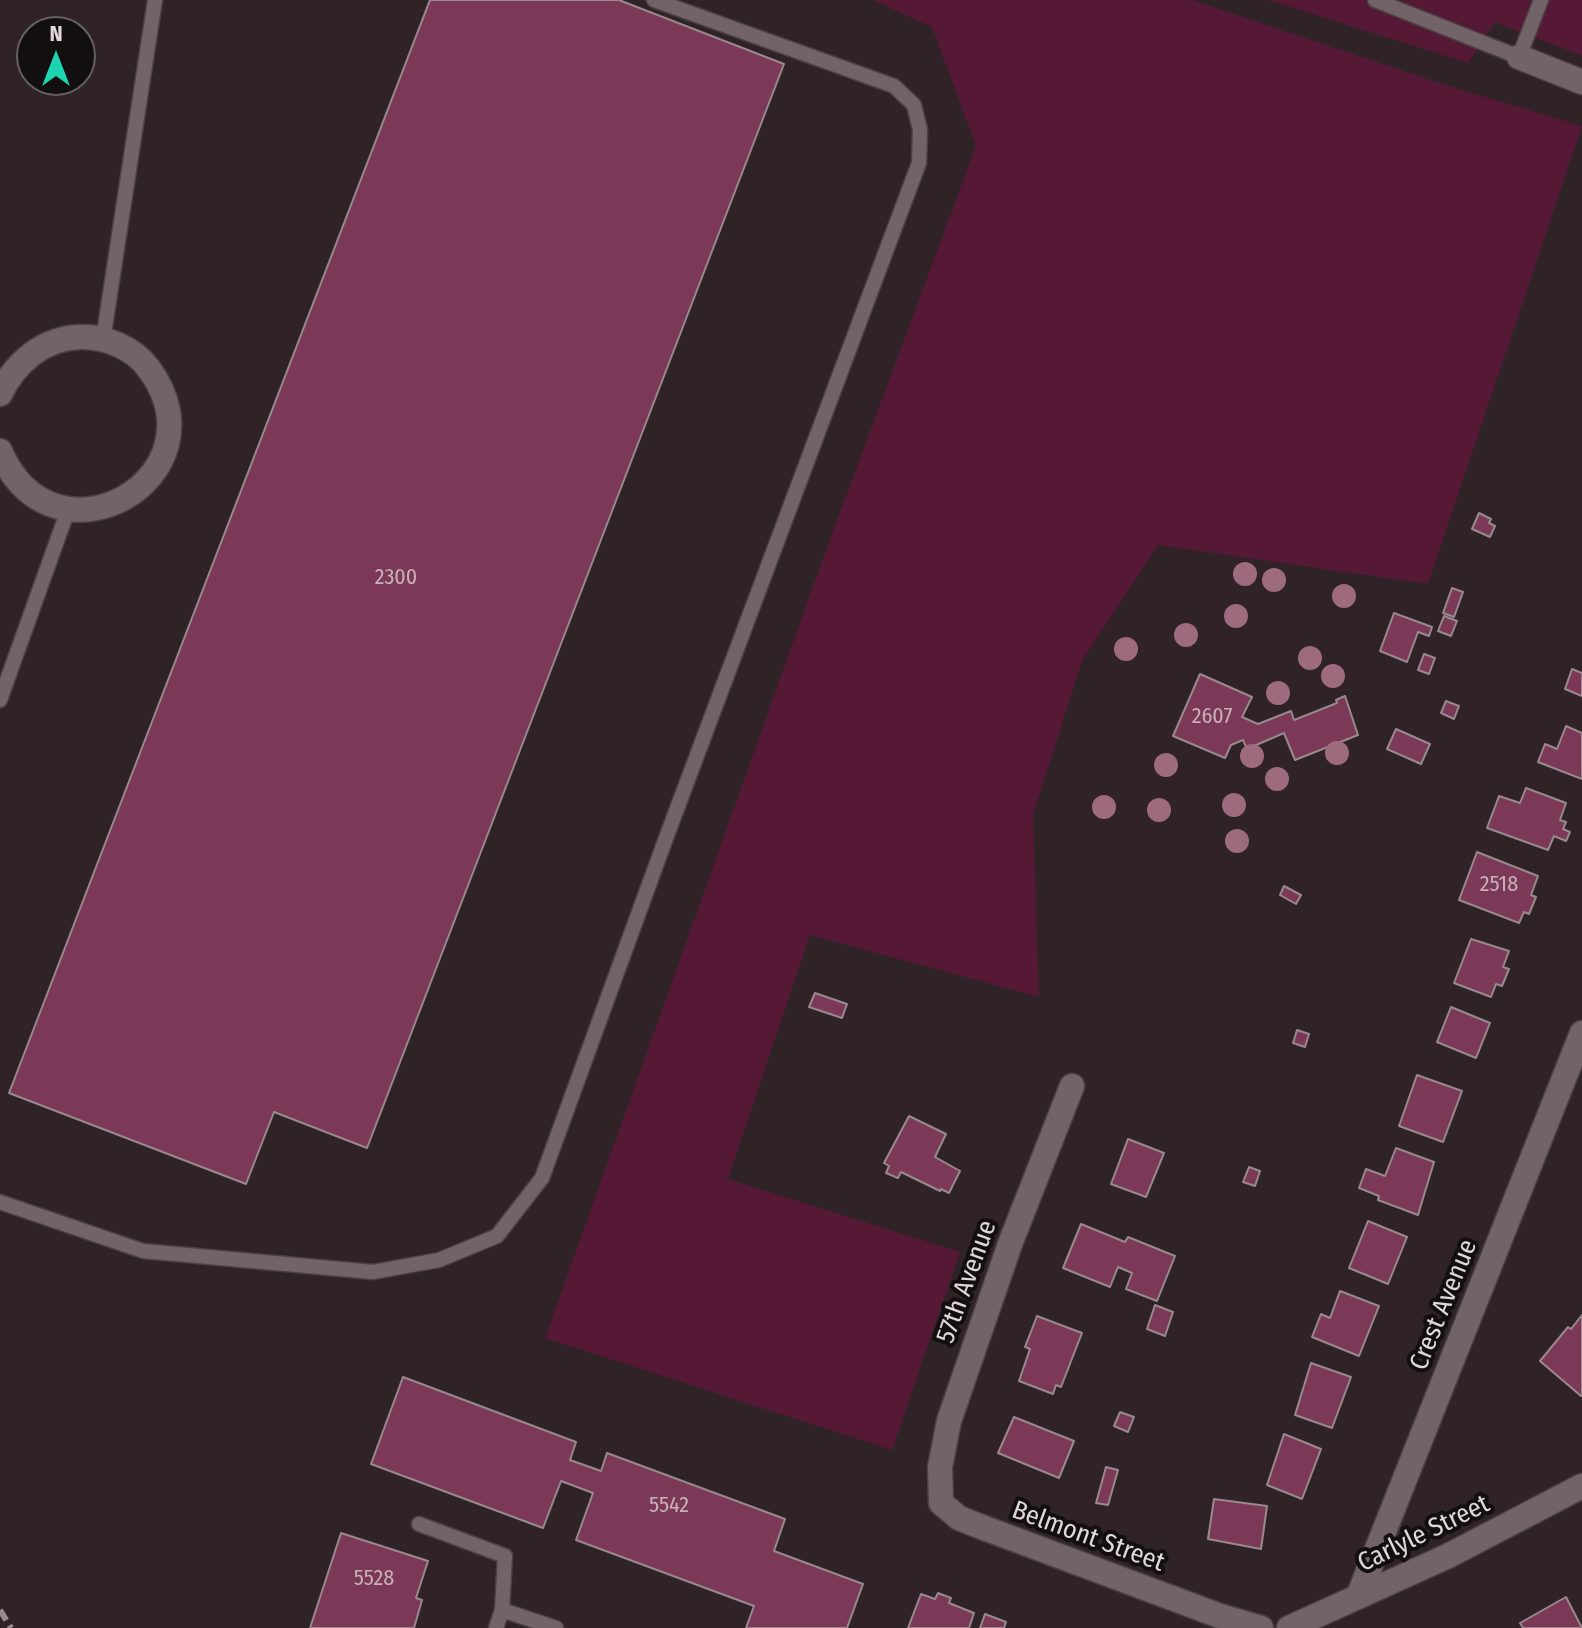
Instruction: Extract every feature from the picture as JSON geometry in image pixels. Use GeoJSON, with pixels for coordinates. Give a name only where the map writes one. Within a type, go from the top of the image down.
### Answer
{"type":"FeatureCollection","features":[{"type":"Feature","properties":{"kind":"street"},"geometry":{"type":"LineString","coordinates":[[1519,57],[1582,82]]}},
{"type":"Feature","properties":{"kind":"street"},"geometry":{"type":"LineString","coordinates":[[0,393],[18,364],[48,344],[79,337],[103,340],[126,349],[145,364],[159,383],[168,412],[168,437],[160,464],[144,486],[106,507],[86,511],[68,510],[39,499],[9,471],[0,451]]}},
{"type":"Feature","properties":{"kind":"street","name":"Crest Avenue"},"geometry":{"type":"LineString","coordinates":[[1358,1597],[1582,1033]]}},
{"type":"Feature","properties":{"kind":"street","name":"57th Avenue"},"geometry":{"type":"LineString","coordinates":[[941,1503],[940,1467],[949,1421],[968,1358],[1072,1086]]}},
{"type":"Feature","properties":{"kind":"street","name":"Carlyle Street"},"geometry":{"type":"LineString","coordinates":[[1289,1628],[1448,1556],[1582,1486]]}},
{"type":"Feature","properties":{"kind":"street","name":"Belmont Street"},"geometry":{"type":"LineString","coordinates":[[941,1503],[959,1518],[1218,1622]]}},
{"type":"Feature","properties":{"kind":"street"},"geometry":{"type":"LineString","coordinates":[[1218,1622],[1261,1628]]}},
{"type":"Feature","properties":{"kind":"lane"},"geometry":{"type":"LineString","coordinates":[[103,340],[155,0]]}},
{"type":"Feature","properties":{"kind":"lane"},"geometry":{"type":"LineString","coordinates":[[0,1202],[143,1251],[373,1272],[439,1260],[497,1236],[542,1178],[919,163],[920,130],[914,105],[894,86],[654,0]]}},
{"type":"Feature","properties":{"kind":"lane"},"geometry":{"type":"LineString","coordinates":[[1375,0],[1519,57],[1541,0]]}},
{"type":"Feature","properties":{"kind":"lane"},"geometry":{"type":"LineString","coordinates":[[0,700],[68,510]]}},
{"type":"Feature","properties":{"kind":"lane"},"geometry":{"type":"LineString","coordinates":[[419,1524],[505,1556],[502,1610],[496,1628]]}},
{"type":"Feature","properties":{"kind":"lane"},"geometry":{"type":"LineString","coordinates":[[502,1610],[556,1628]]}},
{"type":"Feature","properties":{"kind":"shaded area"},"geometry":{"type":"Polygon","coordinates":[[[873,0],[1192,0],[1439,83],[1582,126],[1428,584],[1158,545],[1082,661],[1033,815],[1039,997],[810,935],[728,1179],[960,1252],[892,1450],[545,1338],[822,561],[976,146],[932,27],[873,0]]]}},
{"type":"Feature","properties":{"kind":"shaded area"},"geometry":{"type":"Polygon","coordinates":[[[1268,0],[1582,0],[1582,56],[1495,22],[1468,63],[1268,0]]]}},
{"type":"Feature","properties":{"kind":"building"},"geometry":{"type":"Polygon","coordinates":[[[430,0],[619,0],[784,64],[367,1148],[274,1112],[246,1184],[9,1093],[430,0]]]}},
{"type":"Feature","properties":{"kind":"building"},"geometry":{"type":"Polygon","coordinates":[[[1479,513],[1491,519],[1489,523],[1495,526],[1490,537],[1472,529],[1479,513]]]}},
{"type":"Feature","properties":{"kind":"building"},"geometry":{"type":"Polygon","coordinates":[[[1452,588],[1463,592],[1454,617],[1443,613],[1452,588]]]}},
{"type":"Feature","properties":{"kind":"building"},"geometry":{"type":"Polygon","coordinates":[[[1394,613],[1432,627],[1429,636],[1418,632],[1407,662],[1380,651],[1394,613]]]}},
{"type":"Feature","properties":{"kind":"building"},"geometry":{"type":"Polygon","coordinates":[[[1444,616],[1457,621],[1451,636],[1438,631],[1444,616]]]}},
{"type":"Feature","properties":{"kind":"building"},"geometry":{"type":"Polygon","coordinates":[[[1424,654],[1435,658],[1429,674],[1418,670],[1424,654]]]}},
{"type":"Feature","properties":{"kind":"building"},"geometry":{"type":"Polygon","coordinates":[[[1572,669],[1582,673],[1582,696],[1565,689],[1572,669]]]}},
{"type":"Feature","properties":{"kind":"building"},"geometry":{"type":"Polygon","coordinates":[[[1200,674],[1252,697],[1242,717],[1258,724],[1291,711],[1294,720],[1337,703],[1336,700],[1345,696],[1358,735],[1295,760],[1284,733],[1247,749],[1243,740],[1231,745],[1225,758],[1173,736],[1200,674]]]}},
{"type":"Feature","properties":{"kind":"building"},"geometry":{"type":"Polygon","coordinates":[[[1446,701],[1459,706],[1454,719],[1441,713],[1446,701]]]}},
{"type":"Feature","properties":{"kind":"building"},"geometry":{"type":"Polygon","coordinates":[[[1566,726],[1582,733],[1582,779],[1538,762],[1545,744],[1557,749],[1566,726]]]}},
{"type":"Feature","properties":{"kind":"building"},"geometry":{"type":"Polygon","coordinates":[[[1396,729],[1430,744],[1421,764],[1387,749],[1396,729]]]}},
{"type":"Feature","properties":{"kind":"building"},"geometry":{"type":"Polygon","coordinates":[[[1526,788],[1566,803],[1560,820],[1566,822],[1563,829],[1570,832],[1566,841],[1554,836],[1548,850],[1487,828],[1499,796],[1520,803],[1526,788]]]}},
{"type":"Feature","properties":{"kind":"building"},"geometry":{"type":"Polygon","coordinates":[[[1477,852],[1538,876],[1531,895],[1536,897],[1529,914],[1524,912],[1519,923],[1459,900],[1477,852]]]}},
{"type":"Feature","properties":{"kind":"building"},"geometry":{"type":"Polygon","coordinates":[[[1284,886],[1301,895],[1296,904],[1280,895],[1284,886]]]}},
{"type":"Feature","properties":{"kind":"building"},"geometry":{"type":"Polygon","coordinates":[[[1471,939],[1509,951],[1503,967],[1509,969],[1502,986],[1496,984],[1491,997],[1454,983],[1471,939]]]}},
{"type":"Feature","properties":{"kind":"building"},"geometry":{"type":"Polygon","coordinates":[[[815,993],[847,1004],[842,1018],[809,1007],[815,993]]]}},
{"type":"Feature","properties":{"kind":"building"},"geometry":{"type":"Polygon","coordinates":[[[1451,1007],[1490,1023],[1476,1058],[1437,1042],[1451,1007]]]}},
{"type":"Feature","properties":{"kind":"building"},"geometry":{"type":"Polygon","coordinates":[[[1297,1030],[1309,1034],[1305,1047],[1293,1043],[1297,1030]]]}},
{"type":"Feature","properties":{"kind":"building"},"geometry":{"type":"Polygon","coordinates":[[[1417,1075],[1462,1091],[1443,1142],[1399,1126],[1417,1075]]]}},
{"type":"Feature","properties":{"kind":"building"},"geometry":{"type":"Polygon","coordinates":[[[909,1116],[946,1134],[935,1157],[960,1171],[949,1193],[901,1172],[898,1178],[886,1173],[889,1166],[884,1163],[909,1116]]]}},
{"type":"Feature","properties":{"kind":"building"},"geometry":{"type":"Polygon","coordinates":[[[1128,1139],[1164,1153],[1146,1197],[1111,1184],[1128,1139]]]}},
{"type":"Feature","properties":{"kind":"building"},"geometry":{"type":"Polygon","coordinates":[[[1396,1148],[1434,1162],[1418,1215],[1378,1200],[1379,1196],[1359,1188],[1366,1169],[1385,1176],[1396,1148]]]}},
{"type":"Feature","properties":{"kind":"building"},"geometry":{"type":"Polygon","coordinates":[[[1249,1167],[1260,1171],[1255,1186],[1243,1182],[1249,1167]]]}},
{"type":"Feature","properties":{"kind":"building"},"geometry":{"type":"Polygon","coordinates":[[[1368,1221],[1407,1237],[1388,1284],[1349,1268],[1368,1221]]]}},
{"type":"Feature","properties":{"kind":"building"},"geometry":{"type":"Polygon","coordinates":[[[1081,1224],[1125,1242],[1128,1237],[1175,1256],[1157,1301],[1126,1289],[1132,1273],[1118,1267],[1110,1287],[1063,1268],[1081,1224]]]}},
{"type":"Feature","properties":{"kind":"building"},"geometry":{"type":"Polygon","coordinates":[[[1340,1291],[1379,1306],[1359,1356],[1312,1337],[1321,1314],[1330,1318],[1340,1291]]]}},
{"type":"Feature","properties":{"kind":"building"},"geometry":{"type":"Polygon","coordinates":[[[1155,1305],[1173,1312],[1165,1336],[1147,1329],[1155,1305]]]}},
{"type":"Feature","properties":{"kind":"building"},"geometry":{"type":"Polygon","coordinates":[[[1582,1315],[1582,1395],[1581,1396],[1540,1361],[1582,1315]]]}},
{"type":"Feature","properties":{"kind":"building"},"geometry":{"type":"Polygon","coordinates":[[[1037,1316],[1082,1333],[1061,1387],[1056,1385],[1053,1394],[1019,1381],[1030,1349],[1025,1347],[1037,1316]]]}},
{"type":"Feature","properties":{"kind":"building"},"geometry":{"type":"Polygon","coordinates":[[[1311,1363],[1351,1377],[1332,1428],[1295,1415],[1311,1363]]]}},
{"type":"Feature","properties":{"kind":"building"},"geometry":{"type":"Polygon","coordinates":[[[403,1377],[576,1442],[570,1460],[601,1471],[607,1453],[785,1519],[774,1551],[863,1584],[847,1628],[746,1628],[754,1606],[576,1540],[593,1493],[561,1481],[543,1528],[371,1464],[403,1377]]]}},
{"type":"Feature","properties":{"kind":"building"},"geometry":{"type":"Polygon","coordinates":[[[1120,1412],[1134,1417],[1128,1432],[1114,1426],[1120,1412]]]}},
{"type":"Feature","properties":{"kind":"building"},"geometry":{"type":"Polygon","coordinates":[[[1014,1417],[1074,1441],[1059,1478],[998,1453],[1014,1417]]]}},
{"type":"Feature","properties":{"kind":"building"},"geometry":{"type":"Polygon","coordinates":[[[1284,1434],[1321,1449],[1302,1499],[1267,1485],[1284,1434]]]}},
{"type":"Feature","properties":{"kind":"building"},"geometry":{"type":"Polygon","coordinates":[[[1106,1467],[1118,1470],[1108,1505],[1096,1503],[1106,1467]]]}},
{"type":"Feature","properties":{"kind":"building"},"geometry":{"type":"Polygon","coordinates":[[[1214,1499],[1267,1506],[1261,1549],[1208,1539],[1214,1499]]]}},
{"type":"Feature","properties":{"kind":"building"},"geometry":{"type":"Polygon","coordinates":[[[341,1533],[428,1561],[416,1598],[422,1600],[414,1628],[310,1628],[341,1533]]]}},
{"type":"Feature","properties":{"kind":"building"},"geometry":{"type":"Polygon","coordinates":[[[938,1593],[951,1598],[949,1603],[974,1613],[969,1628],[908,1628],[921,1594],[935,1599],[938,1593]]]}},
{"type":"Feature","properties":{"kind":"building"},"geometry":{"type":"Polygon","coordinates":[[[1566,1597],[1582,1628],[1523,1628],[1520,1623],[1566,1597]]]}},
{"type":"Feature","properties":{"kind":"building"},"geometry":{"type":"Polygon","coordinates":[[[985,1614],[1006,1622],[1004,1628],[980,1628],[985,1614]]]}},
{"type":"Feature","properties":{"kind":"railway"},"geometry":{"type":"LineString","coordinates":[[0,1610],[11,1628]]}}]}
